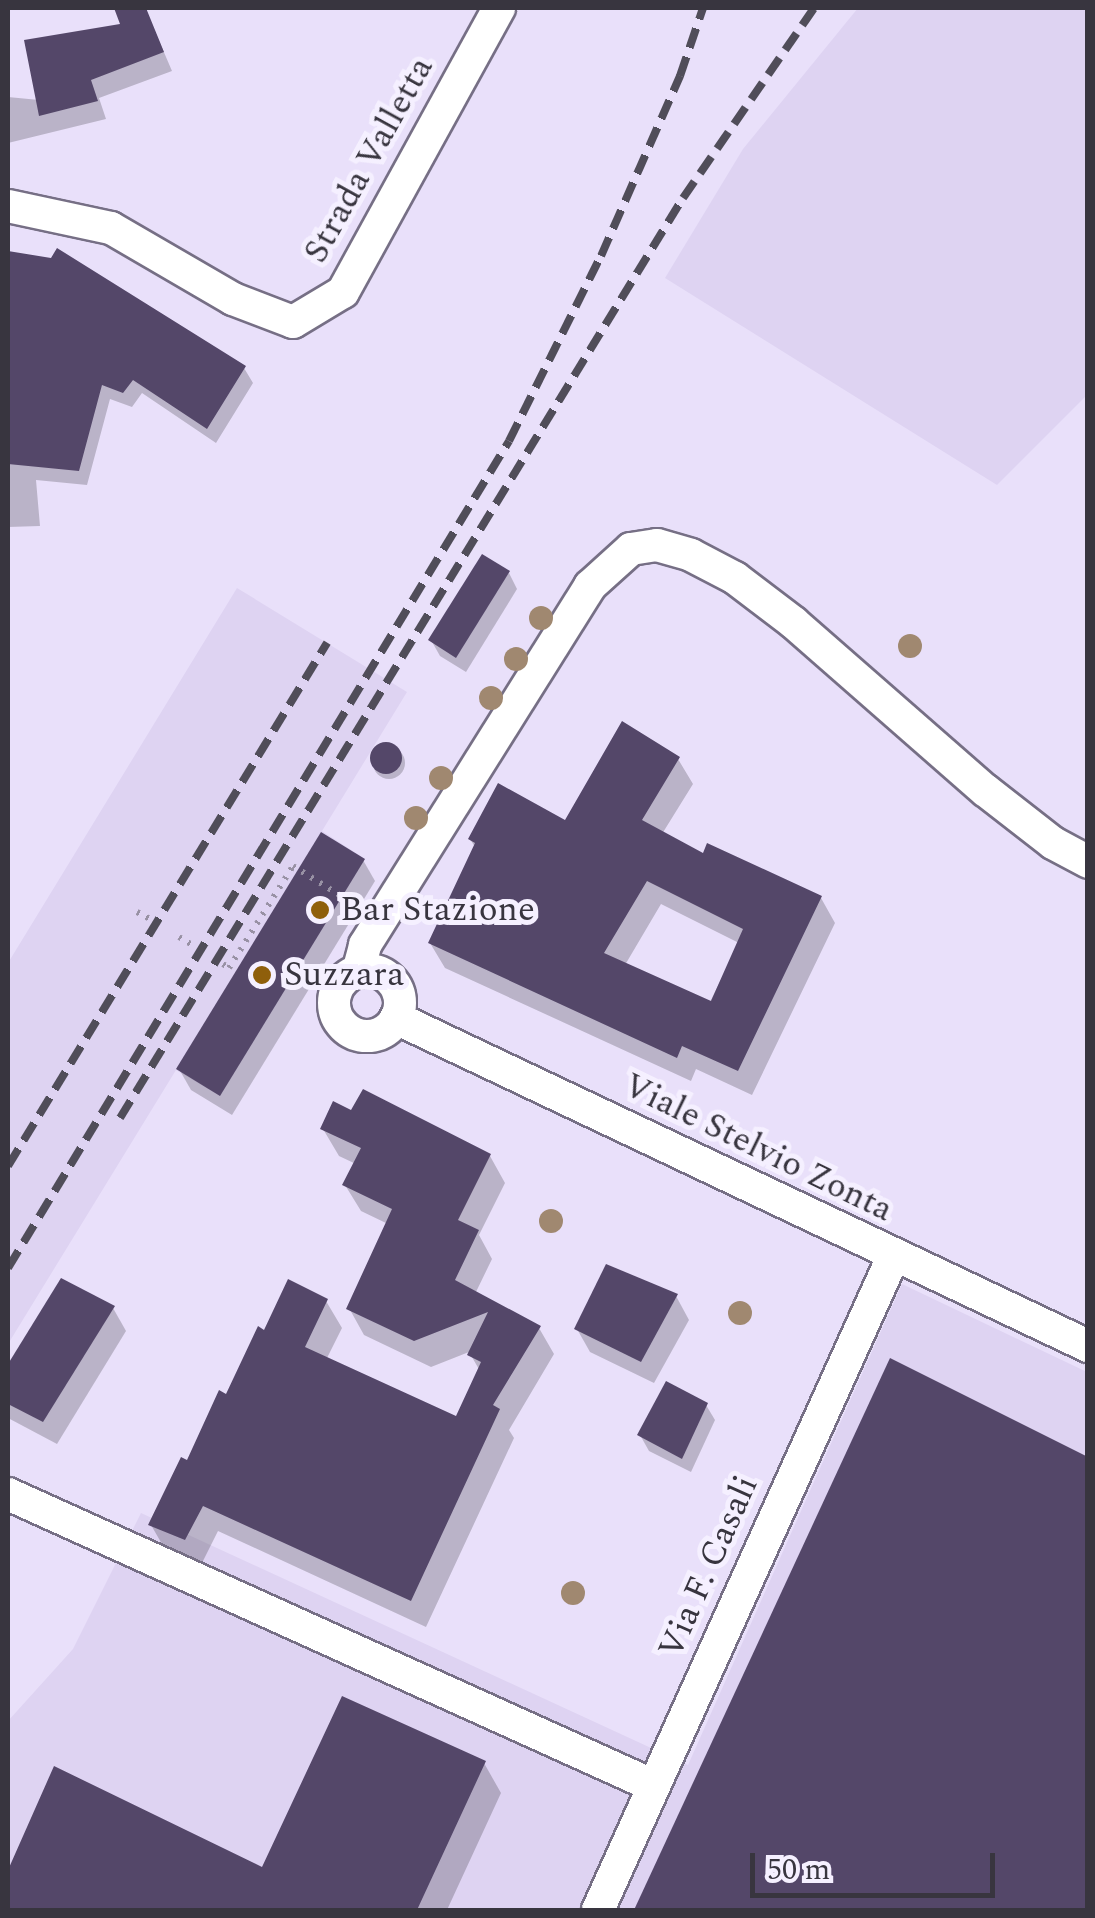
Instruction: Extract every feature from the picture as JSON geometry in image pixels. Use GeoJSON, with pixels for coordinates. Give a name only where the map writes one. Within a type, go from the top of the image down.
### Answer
{"type":"FeatureCollection","features":[{"type":"Feature","properties":{"kind":"street","name":"Strada Valletta"},"geometry":{"type":"LineString","coordinates":[[8,206],[111,228],[232,299],[293,322],[343,292],[500,8]]}},
{"type":"Feature","properties":{"kind":"street"},"geometry":{"type":"LineString","coordinates":[[358,972],[369,970],[389,978],[400,997],[390,1027],[370,1036],[350,1031],[342,1023],[336,1014],[336,993],[358,972],[365,945],[590,586],[631,549],[657,545],[691,554],[735,578],[794,623],[985,790],[1053,842],[1088,862]]}},
{"type":"Feature","properties":{"kind":"street","name":"Viale Stelvio Zonta"},"geometry":{"type":"LineString","coordinates":[[396,1018],[893,1257],[1088,1346]]}},
{"type":"Feature","properties":{"kind":"street","name":"Via F. Casali"},"geometry":{"type":"LineString","coordinates":[[598,1910],[893,1257]]}},
{"type":"Feature","properties":{"kind":"street"},"geometry":{"type":"LineString","coordinates":[[8,1494],[654,1786]]}},
{"type":"Feature","properties":{"kind":"path"},"geometry":{"type":"LineString","coordinates":[[223,964],[229,968],[248,945],[293,866],[381,920]]}},
{"type":"Feature","properties":{"kind":"path"},"geometry":{"type":"LineString","coordinates":[[137,912],[150,919]]}},
{"type":"Feature","properties":{"kind":"path"},"geometry":{"type":"LineString","coordinates":[[179,937],[194,946]]}},
{"type":"Feature","properties":{"kind":"path"},"geometry":{"type":"LineString","coordinates":[[295,974],[304,979]]}},
{"type":"Feature","properties":{"kind":"shaded area"},"geometry":{"type":"Polygon","coordinates":[[[858,8],[1087,8],[1087,395],[997,485],[665,278],[743,149],[858,8]]]}},
{"type":"Feature","properties":{"kind":"shaded area"},"geometry":{"type":"Polygon","coordinates":[[[237,588],[407,692],[322,831],[365,859],[220,1096],[176,1070],[8,1344],[8,963],[237,588]]]}},
{"type":"Feature","properties":{"kind":"shaded area"},"geometry":{"type":"Polygon","coordinates":[[[902,1284],[1087,1372],[1087,1910],[8,1910],[8,1721],[73,1649],[141,1513],[688,1765],[902,1284]]]}},
{"type":"Feature","properties":{"kind":"building"},"geometry":{"type":"Polygon","coordinates":[[[114,8],[146,8],[164,52],[91,80],[98,101],[39,116],[24,40],[120,24],[114,8]]]}},
{"type":"Feature","properties":{"kind":"building"},"geometry":{"type":"Polygon","coordinates":[[[57,248],[246,366],[207,429],[133,380],[123,393],[102,385],[79,471],[8,464],[8,251],[51,258],[57,248]]]}},
{"type":"Feature","properties":{"kind":"building"},"geometry":{"type":"Polygon","coordinates":[[[482,554],[510,571],[456,658],[428,640],[482,554]]]}},
{"type":"Feature","properties":{"kind":"building"},"geometry":{"type":"Polygon","coordinates":[[[622,721],[680,757],[642,820],[703,853],[707,843],[822,896],[738,1071],[682,1046],[677,1058],[428,943],[475,843],[468,839],[498,783],[565,820],[622,721]],[[647,881],[604,953],[711,1001],[743,929],[647,881]]]}},
{"type":"Feature","properties":{"kind":"building"},"geometry":{"type":"Polygon","coordinates":[[[386,742],[397,747],[402,758],[397,769],[386,774],[375,769],[370,758],[375,747],[386,742]]]}},
{"type":"Feature","properties":{"kind":"building"},"geometry":{"type":"Polygon","coordinates":[[[321,832],[365,859],[220,1096],[176,1069],[321,832]]]}},
{"type":"Feature","properties":{"kind":"building"},"geometry":{"type":"Polygon","coordinates":[[[363,1089],[491,1154],[458,1220],[479,1230],[455,1280],[541,1326],[493,1405],[500,1409],[411,1601],[203,1506],[185,1540],[148,1525],[181,1457],[187,1460],[219,1390],[226,1394],[258,1326],[264,1330],[288,1279],[328,1299],[305,1347],[456,1416],[481,1362],[467,1355],[488,1312],[414,1341],[346,1309],[392,1209],[342,1185],[361,1148],[320,1129],[333,1101],[351,1110],[363,1089]]]}},
{"type":"Feature","properties":{"kind":"building"},"geometry":{"type":"Polygon","coordinates":[[[606,1264],[678,1294],[641,1362],[574,1329],[606,1264]]]}},
{"type":"Feature","properties":{"kind":"building"},"geometry":{"type":"Polygon","coordinates":[[[61,1278],[115,1306],[43,1422],[8,1404],[8,1364],[61,1278]]]}},
{"type":"Feature","properties":{"kind":"building"},"geometry":{"type":"Polygon","coordinates":[[[890,1358],[1088,1457],[1088,1910],[634,1910],[890,1358]]]}},
{"type":"Feature","properties":{"kind":"building"},"geometry":{"type":"Polygon","coordinates":[[[666,1381],[708,1403],[682,1459],[637,1435],[666,1381]]]}},
{"type":"Feature","properties":{"kind":"building"},"geometry":{"type":"Polygon","coordinates":[[[342,1696],[486,1761],[417,1910],[8,1910],[8,1870],[54,1766],[262,1867],[342,1696]]]}},
{"type":"Feature","properties":{"kind":"railway"},"geometry":{"type":"LineString","coordinates":[[8,1268],[509,441],[601,256],[680,76],[703,8]]}},
{"type":"Feature","properties":{"kind":"railway"},"geometry":{"type":"LineString","coordinates":[[120,1118],[683,198],[814,8]]}},
{"type":"Feature","properties":{"kind":"railway"},"geometry":{"type":"LineString","coordinates":[[8,1166],[327,643]]}},
{"type":"Feature","properties":{"kind":"place","name":"Bar Stazione"},"geometry":{"type":"Point","coordinates":[320,910]}},
{"type":"Feature","properties":{"kind":"place","name":"Suzzara"},"geometry":{"type":"Point","coordinates":[262,975]}}]}
